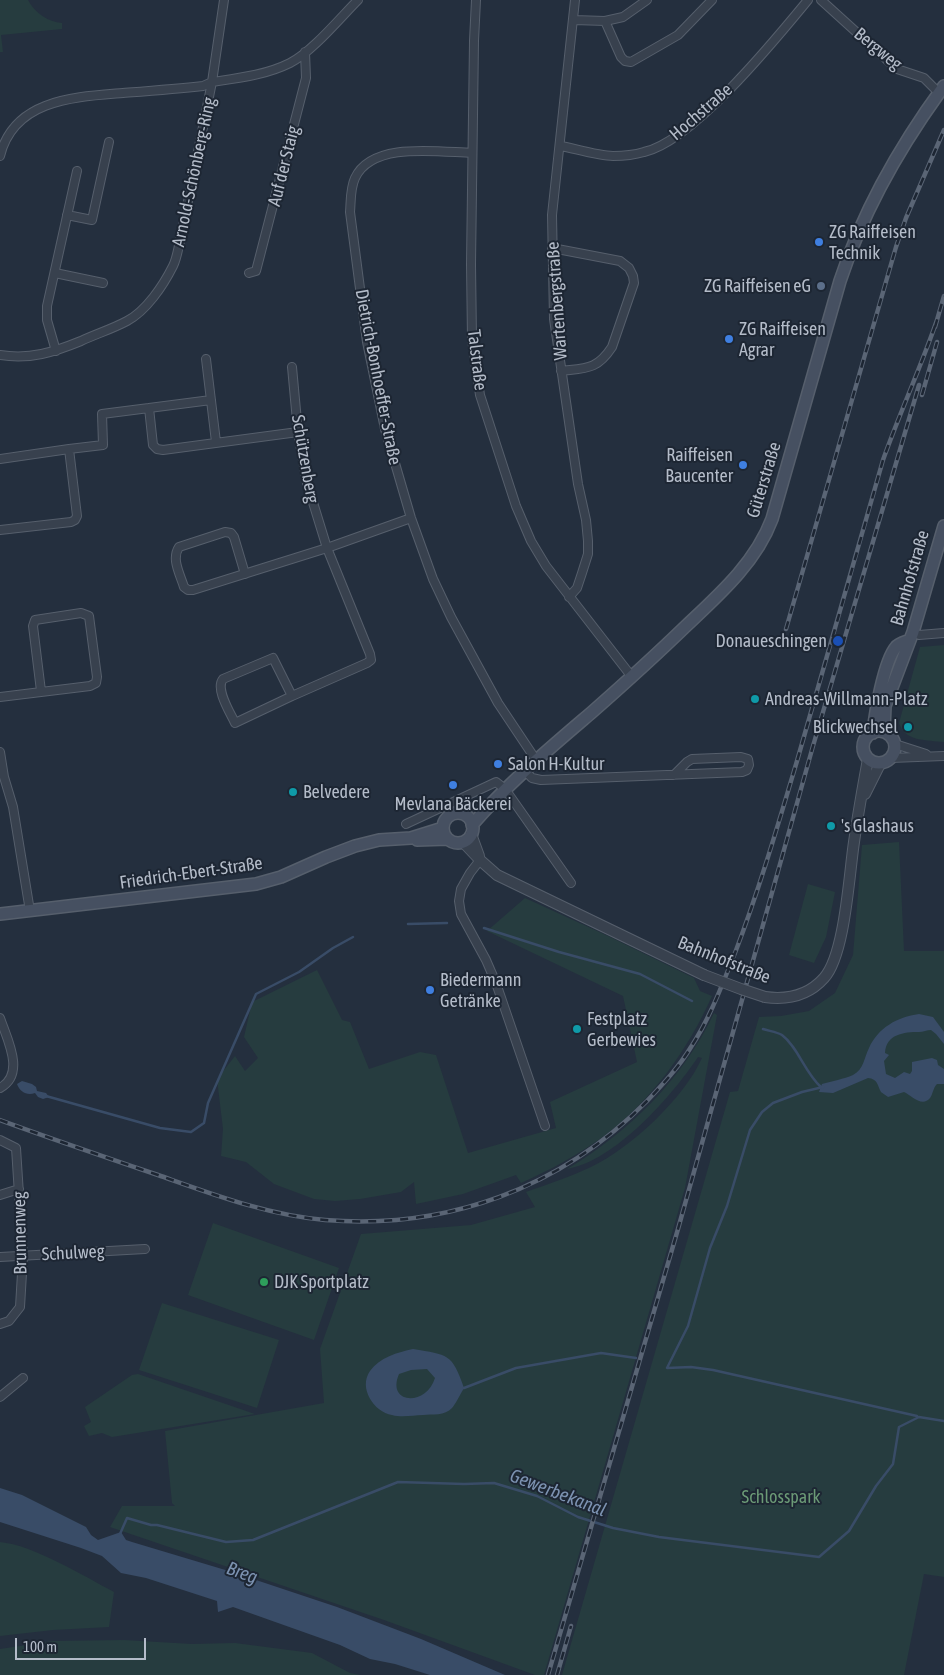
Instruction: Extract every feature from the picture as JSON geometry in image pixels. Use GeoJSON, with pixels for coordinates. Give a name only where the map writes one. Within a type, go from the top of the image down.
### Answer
{"type":"FeatureCollection","features":[{"type":"Feature","properties":{"kind":"main road","name":"Güterstraße"},"geometry":{"type":"LineString","coordinates":[[446,833],[447,818],[452,814],[462,814],[468,829],[493,800],[632,677],[722,591],[756,551],[766,534],[852,246],[885,179],[941,90]]}},
{"type":"Feature","properties":{"kind":"main road","name":"Bahnhofstraße"},"geometry":{"type":"LineString","coordinates":[[878,732],[885,706],[912,636],[944,526]]}},
{"type":"Feature","properties":{"kind":"main road"},"geometry":{"type":"LineString","coordinates":[[878,732],[891,736],[895,744],[895,752],[891,758],[880,764],[868,759],[863,745],[868,736],[878,732]]}},
{"type":"Feature","properties":{"kind":"main road"},"geometry":{"type":"LineString","coordinates":[[446,833],[453,842],[468,829]]}},
{"type":"Feature","properties":{"kind":"main road","name":"Friedrich-Ebert-Straße"},"geometry":{"type":"LineString","coordinates":[[0,914],[256,884],[281,877],[355,846],[379,840],[446,833]]}},
{"type":"Feature","properties":{"kind":"street"},"geometry":{"type":"LineString","coordinates":[[224,0],[212,82],[250,77],[292,62],[305,52],[358,0]]}},
{"type":"Feature","properties":{"kind":"street","name":"Talstraße"},"geometry":{"type":"LineString","coordinates":[[476,0],[471,264],[472,339],[480,395],[516,506],[531,541],[546,566],[569,597],[632,677]]}},
{"type":"Feature","properties":{"kind":"street","name":"Wartenbergstraße"},"geometry":{"type":"LineString","coordinates":[[569,597],[577,588],[588,554],[588,542],[554,319],[552,215],[575,0]]}},
{"type":"Feature","properties":{"kind":"street"},"geometry":{"type":"LineString","coordinates":[[574,20],[605,21],[622,16],[647,0]]}},
{"type":"Feature","properties":{"kind":"street"},"geometry":{"type":"LineString","coordinates":[[605,21],[621,57],[625,61],[630,62],[678,34],[712,0]]}},
{"type":"Feature","properties":{"kind":"street","name":"Hochstraße"},"geometry":{"type":"LineString","coordinates":[[560,146],[612,156],[645,152],[669,141],[689,127],[720,99],[808,0]]}},
{"type":"Feature","properties":{"kind":"street","name":"Bergweg"},"geometry":{"type":"LineString","coordinates":[[821,0],[897,69],[924,78],[941,90]]}},
{"type":"Feature","properties":{"kind":"street","name":"Auf der Staig"},"geometry":{"type":"LineString","coordinates":[[249,273],[256,271],[280,183],[306,78],[305,52]]}},
{"type":"Feature","properties":{"kind":"street","name":"Arnold-Schönberg-Ring"},"geometry":{"type":"LineString","coordinates":[[0,156],[2,147],[11,130],[22,118],[40,108],[82,97],[203,86],[212,82]]}},
{"type":"Feature","properties":{"kind":"street","name":"Arnold-Schönberg-Ring"},"geometry":{"type":"LineString","coordinates":[[0,355],[16,358],[38,356],[56,351],[128,320],[159,289],[174,265],[212,82]]}},
{"type":"Feature","properties":{"kind":"street"},"geometry":{"type":"LineString","coordinates":[[67,214],[92,220],[109,142]]}},
{"type":"Feature","properties":{"kind":"street","name":"Dietrich-Bonhoeffer-Straße"},"geometry":{"type":"LineString","coordinates":[[472,153],[416,150],[378,157],[364,165],[355,178],[351,194],[350,212],[368,342],[385,429],[411,518],[433,579],[451,617],[498,702],[536,760]]}},
{"type":"Feature","properties":{"kind":"street"},"geometry":{"type":"LineString","coordinates":[[56,351],[47,320],[47,306],[77,171]]}},
{"type":"Feature","properties":{"kind":"street"},"geometry":{"type":"LineString","coordinates":[[552,248],[620,261],[629,268],[634,283],[612,347],[606,355],[592,367],[561,371]]}},
{"type":"Feature","properties":{"kind":"street"},"geometry":{"type":"LineString","coordinates":[[55,273],[103,283]]}},
{"type":"Feature","properties":{"kind":"street"},"geometry":{"type":"LineString","coordinates":[[206,359],[216,442]]}},
{"type":"Feature","properties":{"kind":"street","name":"Schützenberg"},"geometry":{"type":"LineString","coordinates":[[292,367],[298,432],[307,483],[327,548],[371,660],[292,696]]}},
{"type":"Feature","properties":{"kind":"street"},"geometry":{"type":"LineString","coordinates":[[0,458],[103,445],[102,414],[211,400]]}},
{"type":"Feature","properties":{"kind":"street"},"geometry":{"type":"LineString","coordinates":[[149,408],[153,445],[157,449],[163,450],[298,432]]}},
{"type":"Feature","properties":{"kind":"street"},"geometry":{"type":"LineString","coordinates":[[0,530],[75,520],[77,516],[69,449]]}},
{"type":"Feature","properties":{"kind":"street"},"geometry":{"type":"LineString","coordinates":[[245,574],[234,537],[230,533],[225,532],[179,547],[176,552],[175,558],[184,587],[192,590],[245,574],[327,548],[411,518]]}},
{"type":"Feature","properties":{"kind":"street"},"geometry":{"type":"LineString","coordinates":[[0,697],[90,686],[96,683],[97,677],[89,616],[81,614],[35,620],[33,626],[41,691]]}},
{"type":"Feature","properties":{"kind":"street"},"geometry":{"type":"LineString","coordinates":[[912,636],[944,634]]}},
{"type":"Feature","properties":{"kind":"street"},"geometry":{"type":"LineString","coordinates":[[273,658],[292,696],[235,723],[220,690],[220,683],[223,679],[273,658]]}},
{"type":"Feature","properties":{"kind":"street"},"geometry":{"type":"LineString","coordinates":[[895,744],[933,756]]}},
{"type":"Feature","properties":{"kind":"street"},"geometry":{"type":"LineString","coordinates":[[0,752],[4,777],[13,807],[30,911]]}},
{"type":"Feature","properties":{"kind":"street"},"geometry":{"type":"LineString","coordinates":[[891,758],[944,756]]}},
{"type":"Feature","properties":{"kind":"street"},"geometry":{"type":"LineString","coordinates":[[525,771],[532,778],[542,780],[674,775],[742,772],[749,768],[749,762],[741,757],[692,759],[674,775]]}},
{"type":"Feature","properties":{"kind":"street","name":"Bahnhofstraße"},"geometry":{"type":"LineString","coordinates":[[468,829],[480,860],[497,874],[704,974],[765,997],[779,999],[792,997],[802,994],[824,978],[833,964],[844,920],[868,759]]}},
{"type":"Feature","properties":{"kind":"street","name":"Bahnhofstraße"},"geometry":{"type":"LineString","coordinates":[[860,804],[880,764]]}},
{"type":"Feature","properties":{"kind":"street"},"geometry":{"type":"LineString","coordinates":[[406,824],[496,782],[505,789],[571,883]]}},
{"type":"Feature","properties":{"kind":"street"},"geometry":{"type":"LineString","coordinates":[[480,860],[461,889],[459,901],[461,914],[496,983],[545,1126]]}},
{"type":"Feature","properties":{"kind":"street"},"geometry":{"type":"LineString","coordinates":[[0,1018],[11,1050],[14,1070],[7,1084],[0,1088]]}},
{"type":"Feature","properties":{"kind":"street","name":"Brunnenweg"},"geometry":{"type":"LineString","coordinates":[[0,1140],[16,1148],[23,1256],[20,1307],[9,1321],[0,1324]]}},
{"type":"Feature","properties":{"kind":"street"},"geometry":{"type":"LineString","coordinates":[[0,1195],[20,1189]]}},
{"type":"Feature","properties":{"kind":"street","name":"Schulweg"},"geometry":{"type":"LineString","coordinates":[[0,1257],[145,1249]]}},
{"type":"Feature","properties":{"kind":"street"},"geometry":{"type":"LineString","coordinates":[[0,1397],[23,1378]]}},
{"type":"Feature","properties":{"kind":"green space"},"geometry":{"type":"Polygon","coordinates":[[[0,0],[28,0],[42,16],[62,23],[62,29],[1,35],[3,52],[0,52],[0,0]]]}},
{"type":"Feature","properties":{"kind":"green space"},"geometry":{"type":"Polygon","coordinates":[[[944,645],[944,742],[917,739],[906,734],[899,723],[920,647],[944,645]]]}},
{"type":"Feature","properties":{"kind":"green space","name":"Schlosspark"},"geometry":{"type":"Polygon","coordinates":[[[899,842],[904,951],[944,951],[944,1577],[924,1574],[904,1675],[562,1675],[730,1092],[738,1091],[759,1017],[781,1016],[809,1011],[835,993],[853,955],[862,845],[899,842]]]}},
{"type":"Feature","properties":{"kind":"green space"},"geometry":{"type":"Polygon","coordinates":[[[808,884],[835,892],[826,937],[814,963],[789,955],[808,884]]]}},
{"type":"Feature","properties":{"kind":"green space"},"geometry":{"type":"Polygon","coordinates":[[[525,898],[694,978],[700,991],[712,996],[692,1036],[667,1073],[621,1122],[574,1156],[521,1183],[516,1175],[463,1194],[416,1204],[414,1182],[401,1192],[360,1199],[335,1201],[314,1199],[274,1184],[246,1162],[221,1156],[223,1129],[217,1079],[235,1056],[245,1071],[258,1058],[244,1037],[252,1002],[317,970],[342,1020],[350,1022],[369,1069],[420,1052],[436,1055],[468,1153],[556,1128],[550,1102],[637,1062],[623,996],[487,931],[525,898]]]}},
{"type":"Feature","properties":{"kind":"green space"},"geometry":{"type":"Polygon","coordinates":[[[714,1013],[717,1015],[685,1188],[544,1675],[535,1675],[384,1620],[110,1527],[122,1506],[175,1506],[172,1503],[165,1431],[324,1403],[320,1349],[361,1234],[471,1225],[535,1207],[526,1192],[575,1174],[607,1159],[639,1135],[670,1105],[694,1073],[702,1058],[698,1057],[658,1107],[623,1140],[604,1154],[567,1169],[612,1138],[652,1102],[687,1060],[714,1013]]]}},
{"type":"Feature","properties":{"kind":"green space","name":"DJK Sportplatz"},"geometry":{"type":"Polygon","coordinates":[[[213,1223],[339,1268],[314,1340],[188,1295],[213,1223]]]}},
{"type":"Feature","properties":{"kind":"green space"},"geometry":{"type":"Polygon","coordinates":[[[162,1303],[279,1340],[257,1408],[139,1370],[162,1303]]]}},
{"type":"Feature","properties":{"kind":"green space"},"geometry":{"type":"Polygon","coordinates":[[[138,1374],[255,1414],[112,1437],[102,1433],[89,1436],[84,1426],[91,1422],[85,1407],[132,1375],[138,1374]]]}},
{"type":"Feature","properties":{"kind":"green space"},"geometry":{"type":"Polygon","coordinates":[[[0,1542],[13,1544],[43,1555],[114,1592],[109,1627],[53,1630],[0,1636],[0,1542]]]}},
{"type":"Feature","properties":{"kind":"green space"},"geometry":{"type":"Polygon","coordinates":[[[124,1640],[192,1644],[235,1643],[312,1653],[350,1673],[360,1675],[0,1675],[0,1649],[53,1641],[124,1640]]]}},
{"type":"Feature","properties":{"kind":"water"},"geometry":{"type":"Polygon","coordinates":[[[919,1014],[933,1017],[944,1032],[944,1044],[931,1030],[897,1035],[892,1038],[886,1047],[885,1053],[889,1055],[884,1061],[886,1074],[895,1078],[904,1072],[910,1074],[912,1062],[932,1058],[937,1060],[938,1065],[944,1069],[944,1084],[937,1084],[927,1101],[917,1100],[904,1092],[888,1097],[881,1092],[875,1081],[868,1078],[833,1093],[819,1092],[822,1084],[857,1073],[873,1041],[883,1029],[903,1018],[919,1014]]]}},
{"type":"Feature","properties":{"kind":"water"},"geometry":{"type":"Polygon","coordinates":[[[22,1081],[32,1084],[36,1087],[37,1091],[46,1093],[49,1097],[43,1099],[35,1093],[24,1093],[17,1084],[22,1081]]]}},
{"type":"Feature","properties":{"kind":"water"},"geometry":{"type":"Polygon","coordinates":[[[413,1349],[441,1355],[452,1362],[456,1368],[464,1388],[449,1411],[438,1414],[396,1416],[379,1409],[370,1398],[366,1385],[367,1378],[374,1366],[395,1354],[413,1349]],[[427,1369],[411,1370],[399,1374],[396,1384],[402,1396],[416,1397],[424,1394],[435,1378],[427,1369]]]}},
{"type":"Feature","properties":{"kind":"water","name":"Breg"},"geometry":{"type":"Polygon","coordinates":[[[0,1488],[22,1495],[86,1527],[91,1535],[98,1540],[121,1532],[126,1540],[232,1572],[337,1607],[421,1639],[505,1675],[430,1675],[395,1664],[370,1659],[340,1645],[233,1607],[218,1612],[217,1601],[146,1578],[121,1573],[102,1556],[0,1522],[0,1488]]]}},
{"type":"Feature","properties":{"kind":"waterway"},"geometry":{"type":"LineString","coordinates":[[408,924],[447,923]]}},
{"type":"Feature","properties":{"kind":"waterway"},"geometry":{"type":"LineString","coordinates":[[484,928],[559,952],[640,974],[692,1001]]}},
{"type":"Feature","properties":{"kind":"waterway"},"geometry":{"type":"LineString","coordinates":[[46,1096],[160,1128],[191,1132],[204,1123],[208,1103],[256,994],[299,972],[333,948],[353,937]]}},
{"type":"Feature","properties":{"kind":"waterway"},"geometry":{"type":"LineString","coordinates":[[763,1029],[780,1034],[788,1040],[810,1075],[821,1087]]}},
{"type":"Feature","properties":{"kind":"waterway"},"geometry":{"type":"LineString","coordinates":[[823,1087],[802,1092],[773,1103],[762,1112],[750,1130],[727,1206],[710,1248],[688,1326],[667,1368],[691,1367],[713,1370],[917,1416]]}},
{"type":"Feature","properties":{"kind":"waterway"},"geometry":{"type":"LineString","coordinates":[[464,1388],[516,1368],[601,1353],[636,1358]]}},
{"type":"Feature","properties":{"kind":"waterway","name":"Gewerbekanal"},"geometry":{"type":"LineString","coordinates":[[120,1534],[127,1518],[226,1542],[253,1540],[398,1482],[494,1483],[537,1496],[578,1517],[613,1528],[659,1537],[819,1557],[849,1531],[876,1486],[893,1464],[899,1427],[919,1417],[944,1421]]}},
{"type":"Feature","properties":{"kind":"railway"},"geometry":{"type":"LineString","coordinates":[[786,629],[896,247],[906,218],[944,130]]}},
{"type":"Feature","properties":{"kind":"railway"},"geometry":{"type":"LineString","coordinates":[[935,327],[944,296]]}},
{"type":"Feature","properties":{"kind":"railway"},"geometry":{"type":"LineString","coordinates":[[0,1120],[261,1209],[325,1220],[370,1221],[415,1218],[458,1210],[500,1197],[539,1180],[578,1158],[613,1132],[647,1101],[686,1054],[710,1013],[735,953],[783,809],[883,460],[937,320]]}},
{"type":"Feature","properties":{"kind":"railway"},"geometry":{"type":"LineString","coordinates":[[922,395],[937,342]]}},
{"type":"Feature","properties":{"kind":"railway"},"geometry":{"type":"LineString","coordinates":[[548,1675],[678,1229],[813,746],[919,385]]}},
{"type":"Feature","properties":{"kind":"railway"},"geometry":{"type":"LineString","coordinates":[[557,1675],[571,1626]]}},
{"type":"Feature","properties":{"kind":"place","name":"ZG Raiffeisen Technik"},"geometry":{"type":"Point","coordinates":[819,242]}},
{"type":"Feature","properties":{"kind":"place","name":"ZG Raiffeisen eG"},"geometry":{"type":"Point","coordinates":[821,286]}},
{"type":"Feature","properties":{"kind":"place","name":"ZG Raiffeisen Agrar"},"geometry":{"type":"Point","coordinates":[729,339]}},
{"type":"Feature","properties":{"kind":"place","name":"Raiffeisen Baucenter"},"geometry":{"type":"Point","coordinates":[743,465]}},
{"type":"Feature","properties":{"kind":"place","name":"Donaueschingen"},"geometry":{"type":"Point","coordinates":[838,641]}},
{"type":"Feature","properties":{"kind":"place","name":"Andreas-Willmann-Platz"},"geometry":{"type":"Point","coordinates":[755,699]}},
{"type":"Feature","properties":{"kind":"place","name":"Blickwechsel"},"geometry":{"type":"Point","coordinates":[908,727]}},
{"type":"Feature","properties":{"kind":"place","name":"Salon H-Kultur"},"geometry":{"type":"Point","coordinates":[498,764]}},
{"type":"Feature","properties":{"kind":"place","name":"Mevlana Bäckerei"},"geometry":{"type":"Point","coordinates":[453,785]}},
{"type":"Feature","properties":{"kind":"place","name":"Belvedere"},"geometry":{"type":"Point","coordinates":[293,792]}},
{"type":"Feature","properties":{"kind":"place","name":"'s Glashaus"},"geometry":{"type":"Point","coordinates":[831,826]}},
{"type":"Feature","properties":{"kind":"place","name":"Biedermann Getränke"},"geometry":{"type":"Point","coordinates":[430,990]}},
{"type":"Feature","properties":{"kind":"place","name":"Festplatz Gerbewies"},"geometry":{"type":"Point","coordinates":[577,1029]}},
{"type":"Feature","properties":{"kind":"place","name":"DJK Sportplatz"},"geometry":{"type":"Point","coordinates":[264,1282]}}]}
